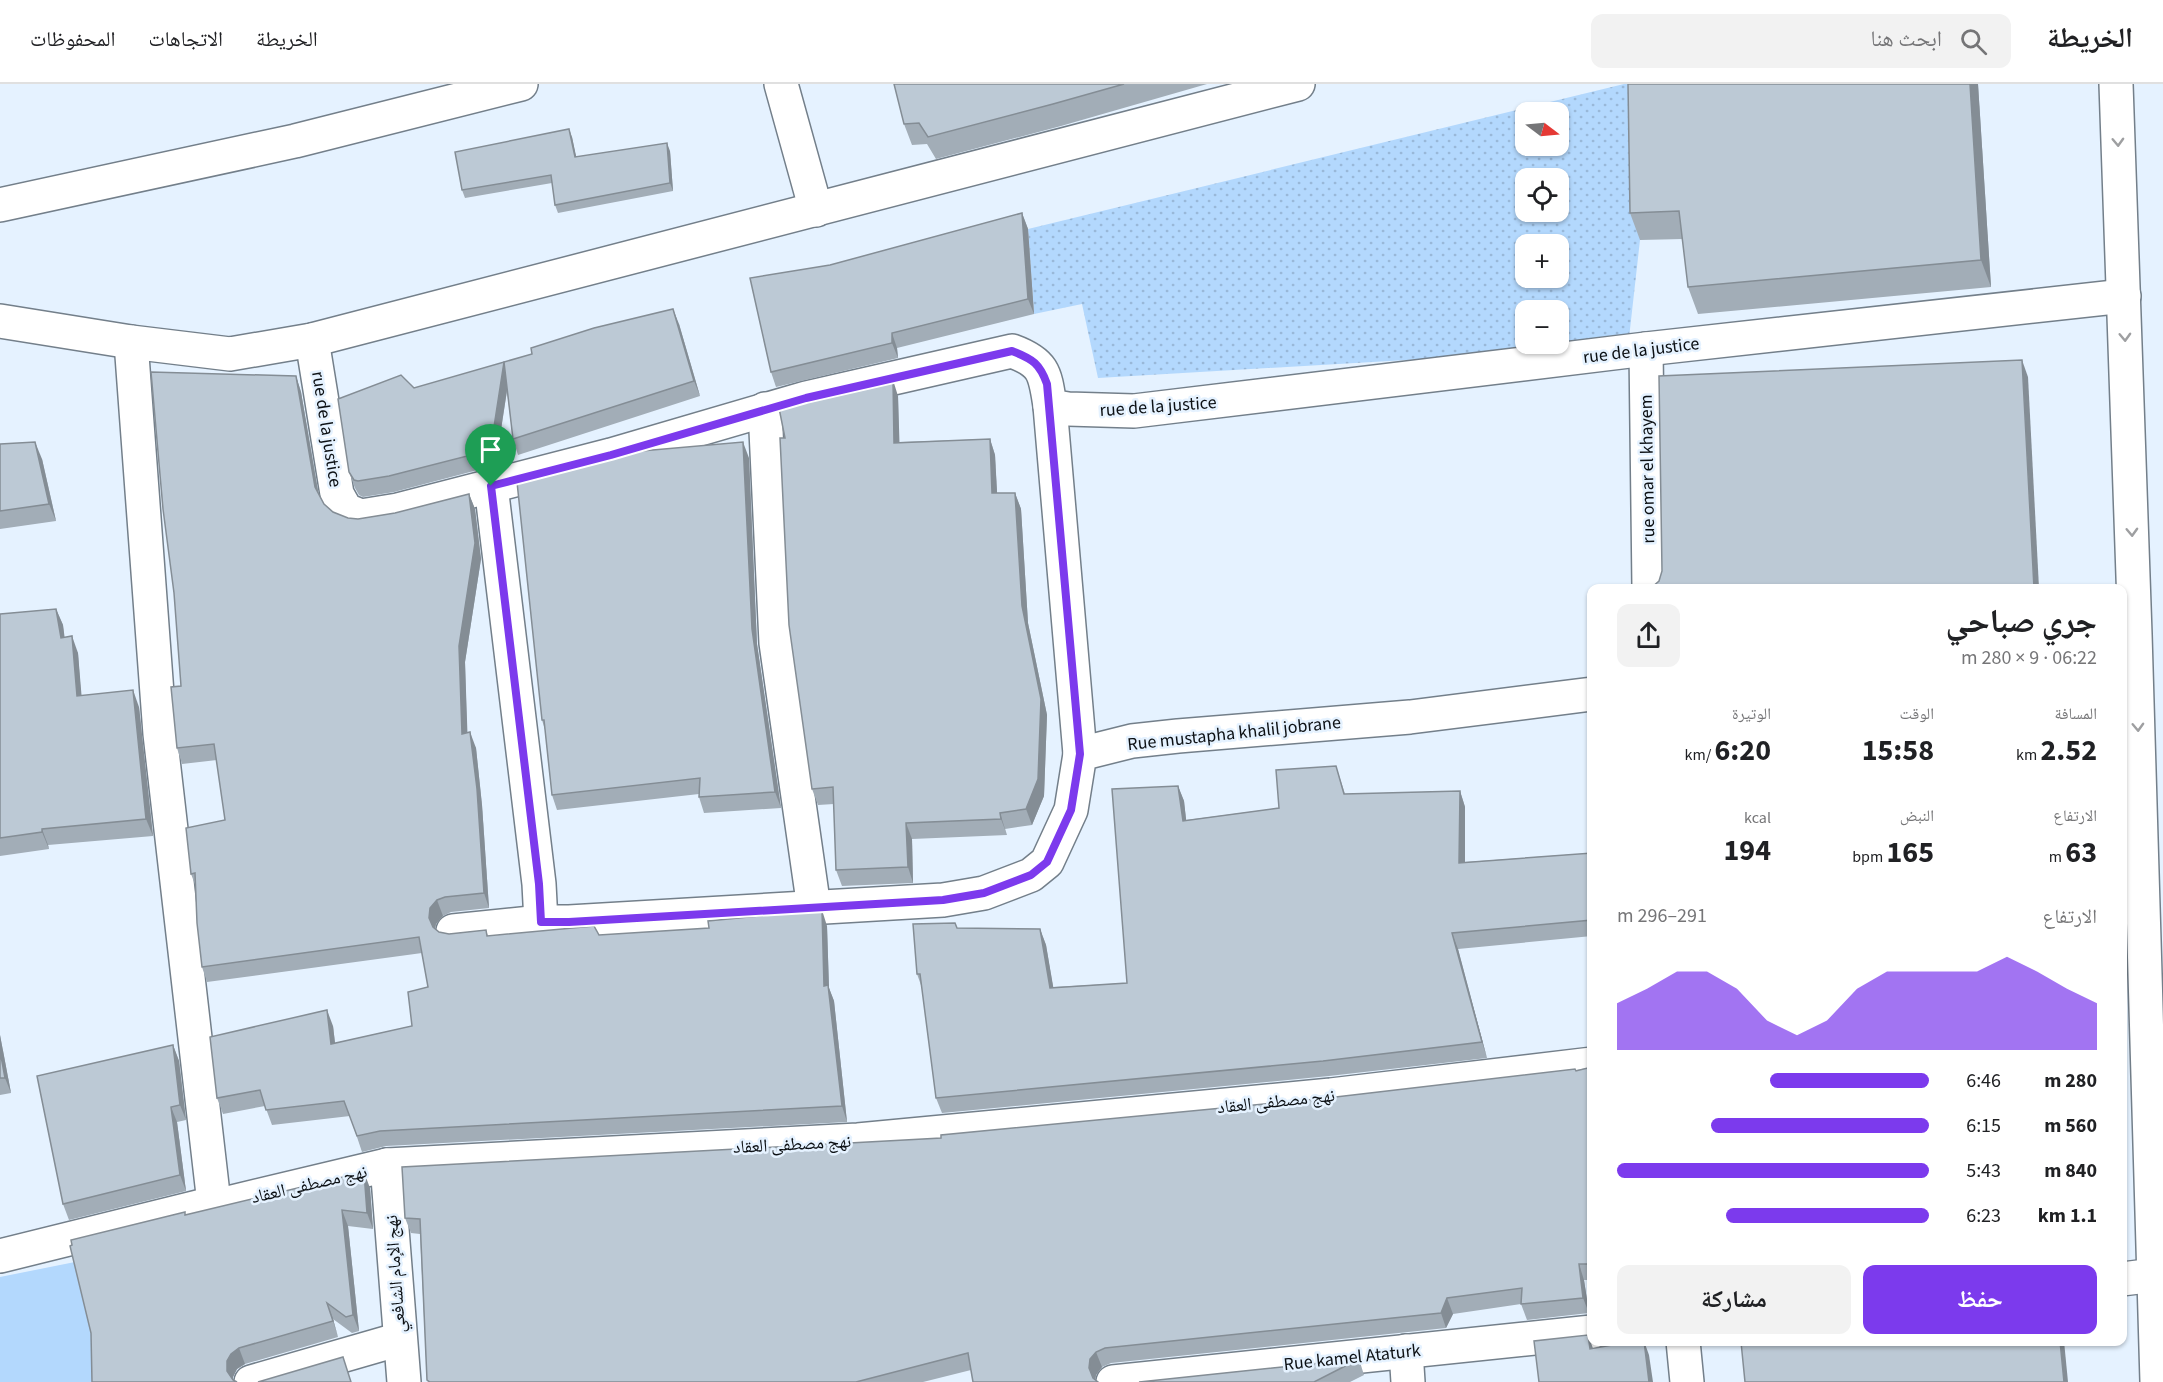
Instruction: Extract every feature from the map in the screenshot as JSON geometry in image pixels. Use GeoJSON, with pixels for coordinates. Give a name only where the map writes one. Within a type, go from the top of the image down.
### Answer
{"type":"FeatureCollection","features":[{"type":"Feature","properties":{"kind":"street"},"geometry":{"type":"LineString","coordinates":[[0,205],[295,141],[521,84]]}},
{"type":"Feature","properties":{"kind":"street"},"geometry":{"type":"LineString","coordinates":[[781,84],[816,210]]}},
{"type":"Feature","properties":{"kind":"street"},"geometry":{"type":"LineString","coordinates":[[0,321],[131,342],[230,354],[312,340],[1298,84]]}},
{"type":"Feature","properties":{"kind":"street"},"geometry":{"type":"LineString","coordinates":[[2116,84],[2124,296],[2134,973],[2155,1275],[2157,1382]]}},
{"type":"Feature","properties":{"kind":"street","name":"rue de la justice"},"geometry":{"type":"LineString","coordinates":[[312,340],[337,494],[346,510],[361,516],[398,510],[611,455],[806,398],[1012,351],[1028,357],[1041,368],[1047,384],[1050,406],[1068,410],[1134,411],[1646,349],[2124,296]]}},
{"type":"Feature","properties":{"kind":"street"},"geometry":{"type":"LineString","coordinates":[[131,342],[160,734],[214,1203]]}},
{"type":"Feature","properties":{"kind":"street","name":"rue omar el khayem"},"geometry":{"type":"LineString","coordinates":[[1646,349],[1649,584]]}},
{"type":"Feature","properties":{"kind":"street"},"geometry":{"type":"LineString","coordinates":[[453,931],[541,922],[943,900],[984,893],[1031,875],[1047,862],[1071,810],[1080,754],[1050,406]]}},
{"type":"Feature","properties":{"kind":"street"},"geometry":{"type":"LineString","coordinates":[[765,409],[776,643],[814,908]]}},
{"type":"Feature","properties":{"kind":"street"},"geometry":{"type":"LineString","coordinates":[[491,486],[539,884],[541,922]]}},
{"type":"Feature","properties":{"kind":"street","name":"Rue mustapha khalil jobrane"},"geometry":{"type":"LineString","coordinates":[[1080,754],[1132,741],[1178,735],[1410,717],[1587,695]]}},
{"type":"Feature","properties":{"kind":"street","name":"نهج مصطفى العقاد"},"geometry":{"type":"LineString","coordinates":[[0,1256],[214,1203],[228,1203],[270,1194],[387,1165],[858,1140],[1331,1095],[1587,1065]]}},
{"type":"Feature","properties":{"kind":"street","name":"نهج الإمام الشافعي"},"geometry":{"type":"LineString","coordinates":[[387,1165],[404,1382]]}},
{"type":"Feature","properties":{"kind":"street"},"geometry":{"type":"LineString","coordinates":[[2127,1278],[2155,1275]]}},
{"type":"Feature","properties":{"kind":"street","name":"Rue kamel Ataturk"},"geometry":{"type":"LineString","coordinates":[[1113,1382],[1407,1367],[1587,1333]]}},
{"type":"Feature","properties":{"kind":"street"},"geometry":{"type":"LineString","coordinates":[[251,1382],[400,1339]]}},
{"type":"Feature","properties":{"kind":"street"},"geometry":{"type":"LineString","coordinates":[[1683,1346],[1687,1382]]}},
{"type":"Feature","properties":{"kind":"shaded area"},"geometry":{"type":"Polygon","coordinates":[[[1624,84],[1637,84],[1640,240],[1628,347],[1569,350],[1569,300],[1515,300],[1515,354],[1098,378],[1082,304],[1034,314],[1028,229],[1515,111],[1515,156],[1569,156],[1569,102],[1550,102],[1624,84]]]}},
{"type":"Feature","properties":{"kind":"shaded area"},"geometry":{"type":"Polygon","coordinates":[[[75,1262],[97,1349],[98,1382],[0,1382],[0,1277],[75,1262]]]}},
{"type":"Feature","properties":{"kind":"building"},"geometry":{"type":"Polygon","coordinates":[[[894,84],[1124,84],[928,137],[919,123],[904,124],[894,84]]]}},
{"type":"Feature","properties":{"kind":"building"},"geometry":{"type":"Polygon","coordinates":[[[1628,84],[1970,84],[1981,260],[1688,287],[1679,211],[1630,213],[1628,84]]]}},
{"type":"Feature","properties":{"kind":"building"},"geometry":{"type":"Polygon","coordinates":[[[569,129],[575,157],[667,143],[670,183],[555,205],[551,175],[462,190],[455,152],[569,129]]]}},
{"type":"Feature","properties":{"kind":"building"},"geometry":{"type":"Polygon","coordinates":[[[1022,213],[1028,299],[892,333],[892,343],[771,372],[750,278],[830,265],[1022,213]]]}},
{"type":"Feature","properties":{"kind":"building"},"geometry":{"type":"Polygon","coordinates":[[[673,309],[694,381],[513,439],[504,362],[532,354],[531,348],[594,328],[673,309]]]}},
{"type":"Feature","properties":{"kind":"building"},"geometry":{"type":"Polygon","coordinates":[[[2022,360],[2034,584],[1656,584],[1662,571],[1659,376],[2022,360]]]}},
{"type":"Feature","properties":{"kind":"building"},"geometry":{"type":"Polygon","coordinates":[[[504,362],[491,446],[483,449],[483,452],[389,476],[354,480],[349,472],[338,399],[401,375],[414,388],[504,362]]]}},
{"type":"Feature","properties":{"kind":"building"},"geometry":{"type":"Polygon","coordinates":[[[151,372],[296,376],[315,487],[324,504],[333,512],[348,518],[358,519],[395,513],[469,494],[475,543],[459,646],[462,734],[470,732],[477,789],[484,893],[437,900],[430,908],[429,918],[433,927],[439,932],[449,934],[486,930],[487,936],[594,926],[599,935],[709,928],[708,921],[822,910],[824,986],[828,985],[842,1106],[380,1131],[357,1136],[344,1101],[266,1110],[260,1090],[217,1098],[210,1037],[327,1010],[331,1044],[412,1026],[408,992],[428,987],[419,937],[202,967],[195,873],[191,874],[186,828],[225,820],[214,744],[177,748],[171,687],[181,686],[174,593],[163,509],[151,372]]]}},
{"type":"Feature","properties":{"kind":"building"},"geometry":{"type":"Polygon","coordinates":[[[893,380],[894,443],[990,439],[992,493],[1015,493],[1022,606],[1041,699],[1038,779],[1026,809],[1000,813],[1001,819],[906,823],[908,867],[836,870],[833,787],[812,789],[789,625],[780,438],[785,438],[779,408],[893,380]]]}},
{"type":"Feature","properties":{"kind":"building"},"geometry":{"type":"Polygon","coordinates":[[[35,442],[49,504],[0,511],[0,444],[35,442]]]}},
{"type":"Feature","properties":{"kind":"building"},"geometry":{"type":"Polygon","coordinates":[[[743,442],[752,629],[775,792],[699,797],[700,778],[552,795],[517,482],[630,452],[743,442]]]}},
{"type":"Feature","properties":{"kind":"building"},"geometry":{"type":"Polygon","coordinates":[[[56,609],[61,638],[72,636],[77,696],[133,690],[146,819],[42,829],[42,832],[0,838],[0,614],[56,609]]]}},
{"type":"Feature","properties":{"kind":"building"},"geometry":{"type":"Polygon","coordinates":[[[1336,766],[1344,794],[1460,791],[1459,863],[1587,853],[1587,920],[1452,933],[1482,1042],[1323,1061],[936,1098],[920,974],[917,974],[913,924],[955,923],[957,928],[1040,929],[1050,988],[1127,983],[1112,789],[1178,786],[1183,821],[1279,808],[1276,770],[1336,766]]]}},
{"type":"Feature","properties":{"kind":"building"},"geometry":{"type":"Polygon","coordinates":[[[173,1045],[180,1105],[171,1107],[180,1175],[63,1204],[37,1076],[173,1045]]]}},
{"type":"Feature","properties":{"kind":"building"},"geometry":{"type":"Polygon","coordinates":[[[0,1051],[5,1078],[0,1078],[0,1051]]]}},
{"type":"Feature","properties":{"kind":"building"},"geometry":{"type":"Polygon","coordinates":[[[1587,1068],[1587,1264],[1579,1264],[1583,1298],[1521,1304],[1522,1288],[1447,1298],[1441,1313],[1105,1348],[1096,1352],[1090,1359],[1089,1368],[1093,1378],[1098,1382],[973,1382],[968,1353],[856,1382],[430,1382],[427,1380],[420,1219],[405,1218],[402,1167],[941,1138],[941,1135],[1327,1098],[1575,1069],[1576,1071],[1587,1068]]]}},
{"type":"Feature","properties":{"kind":"building"},"geometry":{"type":"Polygon","coordinates":[[[364,1172],[367,1213],[342,1210],[353,1315],[346,1317],[327,1303],[333,1321],[239,1348],[231,1354],[227,1361],[227,1371],[237,1382],[92,1382],[91,1333],[70,1246],[72,1245],[71,1240],[364,1172]]]}},
{"type":"Feature","properties":{"kind":"building"},"geometry":{"type":"Polygon","coordinates":[[[1587,1335],[1587,1346],[1590,1346],[1590,1349],[1607,1346],[1645,1346],[1649,1382],[1539,1382],[1534,1341],[1587,1335]]]}},
{"type":"Feature","properties":{"kind":"building"},"geometry":{"type":"Polygon","coordinates":[[[1741,1346],[2060,1346],[2064,1382],[1745,1382],[1741,1346]]]}},
{"type":"Feature","properties":{"kind":"building"},"geometry":{"type":"Polygon","coordinates":[[[343,1357],[351,1382],[258,1382],[343,1357]]]}},
{"type":"Feature","properties":{"kind":"building"},"geometry":{"type":"Polygon","coordinates":[[[1359,1359],[1314,1382],[1139,1382],[1359,1359]]]}},
{"type":"Feature","properties":{"kind":"route"},"geometry":{"type":"LineString","coordinates":[[1012,351],[1028,357],[1041,368],[1047,384],[1050,406],[1080,754],[1071,810],[1047,862],[1031,875],[984,893],[943,900],[541,922],[539,884],[491,486],[611,455],[806,398],[1012,351]]}}]}
